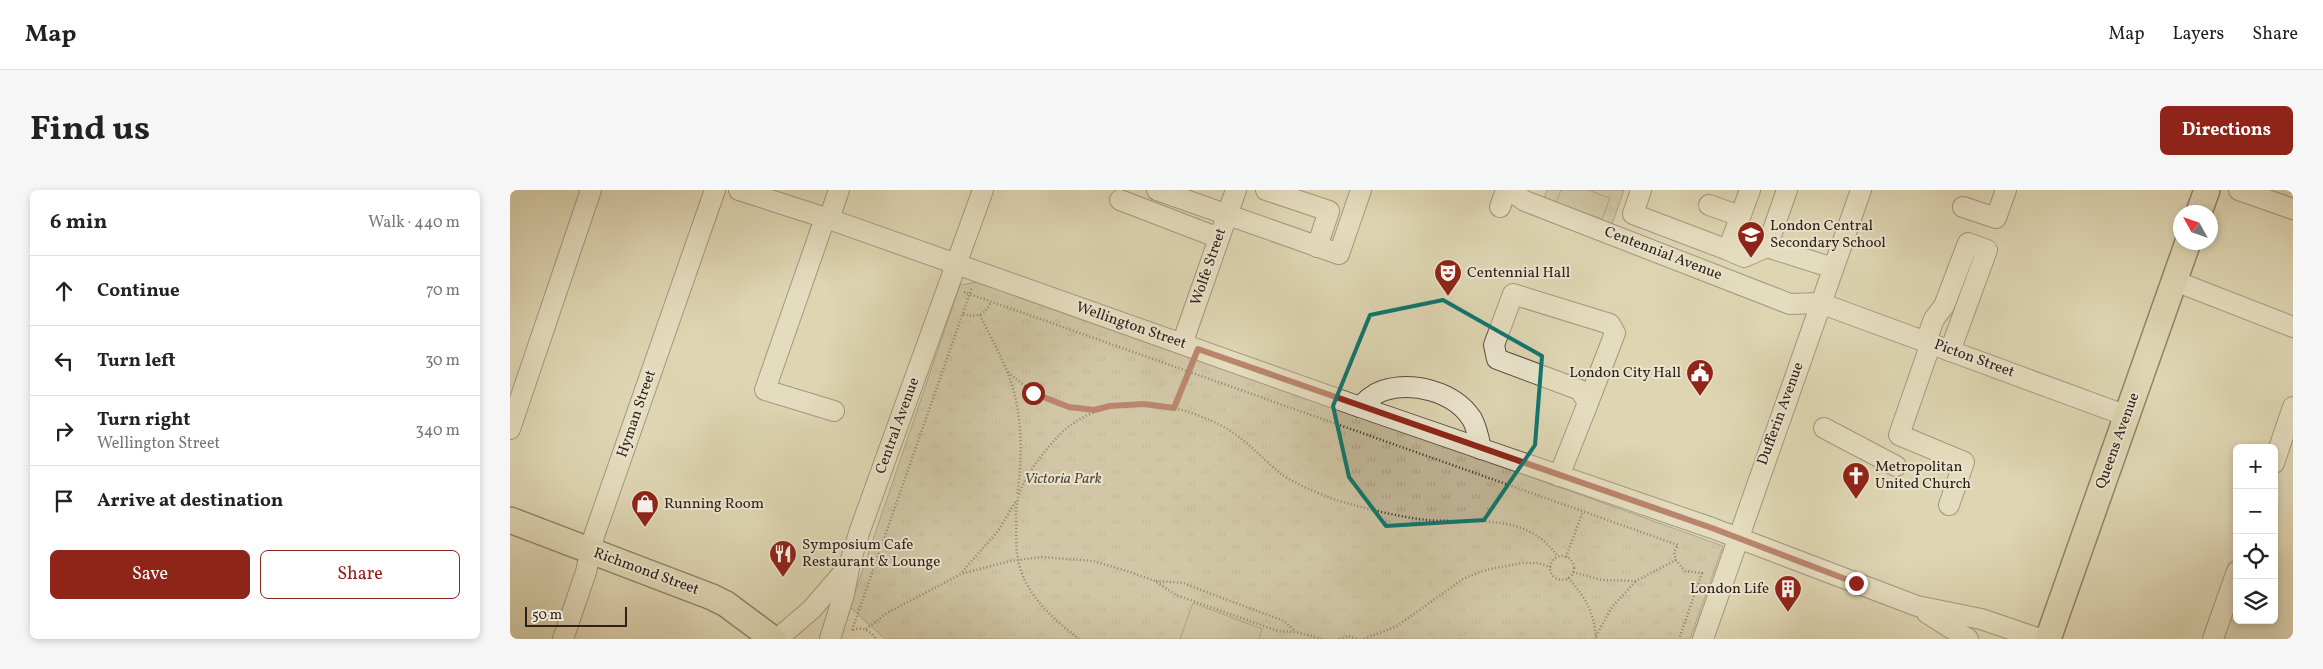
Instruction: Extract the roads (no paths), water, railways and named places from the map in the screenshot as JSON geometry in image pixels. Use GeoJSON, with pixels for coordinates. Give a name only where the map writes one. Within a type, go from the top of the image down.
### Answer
{"type":"FeatureCollection","features":[{"type":"Feature","properties":{"kind":"main road"},"geometry":{"type":"LineString","coordinates":[[2202,205],[2207,190]]}},
{"type":"Feature","properties":{"kind":"main road","name":"Queens Avenue"},"geometry":{"type":"LineString","coordinates":[[2048,639],[2185,250]]}},
{"type":"Feature","properties":{"kind":"main road","name":"Richmond Street"},"geometry":{"type":"LineString","coordinates":[[510,520],[712,597],[726,604],[775,639]]}},
{"type":"Feature","properties":{"kind":"street"},"geometry":{"type":"LineString","coordinates":[[510,429],[591,190]]}},
{"type":"Feature","properties":{"kind":"street","name":"Hyman Street"},"geometry":{"type":"LineString","coordinates":[[563,639],[586,572],[590,552],[715,190]]}},
{"type":"Feature","properties":{"kind":"street","name":"Wellington Street"},"geometry":{"type":"LineString","coordinates":[[739,190],[827,218],[1738,539],[1917,606],[1981,619],[2040,639]]}},
{"type":"Feature","properties":{"kind":"street"},"geometry":{"type":"LineString","coordinates":[[834,411],[765,390],[838,190]]}},
{"type":"Feature","properties":{"kind":"street","name":"Central Avenue"},"geometry":{"type":"LineString","coordinates":[[775,639],[812,609],[849,566],[860,530],[983,190]]}},
{"type":"Feature","properties":{"kind":"street"},"geometry":{"type":"LineString","coordinates":[[1157,190],[1339,254],[1361,190]]}},
{"type":"Feature","properties":{"kind":"street","name":"Wolfe Street"},"geometry":{"type":"LineString","coordinates":[[1190,347],[1219,238],[1236,190]]}},
{"type":"Feature","properties":{"kind":"street"},"geometry":{"type":"LineString","coordinates":[[1266,190],[1329,211],[1317,247]]}},
{"type":"Feature","properties":{"kind":"street"},"geometry":{"type":"LineString","coordinates":[[1641,190],[1633,214],[1744,256],[1767,247],[1833,268]]}},
{"type":"Feature","properties":{"kind":"street"},"geometry":{"type":"LineString","coordinates":[[1728,250],[1750,190]]}},
{"type":"Feature","properties":{"kind":"street"},"geometry":{"type":"LineString","coordinates":[[1767,247],[1786,190]]}},
{"type":"Feature","properties":{"kind":"street","name":"Dufferin Avenue"},"geometry":{"type":"LineString","coordinates":[[1703,639],[1861,190]]}},
{"type":"Feature","properties":{"kind":"street"},"geometry":{"type":"LineString","coordinates":[[1963,207],[1996,218],[2006,190]]}},
{"type":"Feature","properties":{"kind":"street"},"geometry":{"type":"LineString","coordinates":[[2239,190],[2293,209]]}},
{"type":"Feature","properties":{"kind":"street","name":"Centennial Avenue"},"geometry":{"type":"LineString","coordinates":[[1505,196],[1525,201],[1790,304],[1820,302]]}},
{"type":"Feature","properties":{"kind":"street"},"geometry":{"type":"LineString","coordinates":[[1120,200],[1219,238]]}},
{"type":"Feature","properties":{"kind":"street"},"geometry":{"type":"LineString","coordinates":[[1709,205],[1740,216]]}},
{"type":"Feature","properties":{"kind":"street"},"geometry":{"type":"LineString","coordinates":[[1899,435],[1934,319],[1944,306],[1968,243],[1987,250],[1950,350]]}},
{"type":"Feature","properties":{"kind":"street"},"geometry":{"type":"LineString","coordinates":[[2175,281],[2293,327]]}},
{"type":"Feature","properties":{"kind":"street"},"geometry":{"type":"LineString","coordinates":[[1559,476],[1588,403],[1615,333],[1610,324],[1513,294],[1494,345],[1497,359],[1580,390],[1588,403]]}},
{"type":"Feature","properties":{"kind":"street","name":"Picton Street"},"geometry":{"type":"LineString","coordinates":[[1820,302],[2127,416]]}},
{"type":"Feature","properties":{"kind":"street"},"geometry":{"type":"LineString","coordinates":[[1360,407],[1380,392],[1413,387],[1429,390],[1454,402],[1472,419],[1481,449]]}},
{"type":"Feature","properties":{"kind":"street"},"geometry":{"type":"LineString","coordinates":[[2278,451],[2293,407]]}},
{"type":"Feature","properties":{"kind":"street"},"geometry":{"type":"LineString","coordinates":[[1824,428],[1896,466]]}},
{"type":"Feature","properties":{"kind":"street"},"geometry":{"type":"LineString","coordinates":[[1878,456],[1889,436],[1899,435],[1964,462],[1949,505]]}},
{"type":"Feature","properties":{"kind":"street"},"geometry":{"type":"LineString","coordinates":[[830,639],[844,594],[849,566]]}},
{"type":"Feature","properties":{"kind":"street"},"geometry":{"type":"LineString","coordinates":[[2213,639],[2234,579]]}},
{"type":"Feature","properties":{"kind":"street","name":"Wellington Street"},"geometry":{"type":"LineString","coordinates":[[1917,606],[1968,639]]}},
{"type":"Feature","properties":{"kind":"place","name":"London Central Secondary School"},"geometry":{"type":"Point","coordinates":[1751,259]}},
{"type":"Feature","properties":{"kind":"place","name":"Centennial Hall"},"geometry":{"type":"Point","coordinates":[1448,297]}},
{"type":"Feature","properties":{"kind":"place","name":"London City Hall"},"geometry":{"type":"Point","coordinates":[1700,397]}},
{"type":"Feature","properties":{"kind":"place","name":"Metropolitan United Church"},"geometry":{"type":"Point","coordinates":[1856,500]}},
{"type":"Feature","properties":{"kind":"place","name":"Running Room"},"geometry":{"type":"Point","coordinates":[645,528]}},
{"type":"Feature","properties":{"kind":"place","name":"Symposium Cafe Restaurant & Lounge"},"geometry":{"type":"Point","coordinates":[783,578]}},
{"type":"Feature","properties":{"kind":"place","name":"London Life"},"geometry":{"type":"Point","coordinates":[1788,613]}},
{"type":"Feature","properties":{"kind":"park label","name":"Victoria Park"},"geometry":{"type":"Point","coordinates":[1063,479]}}]}
